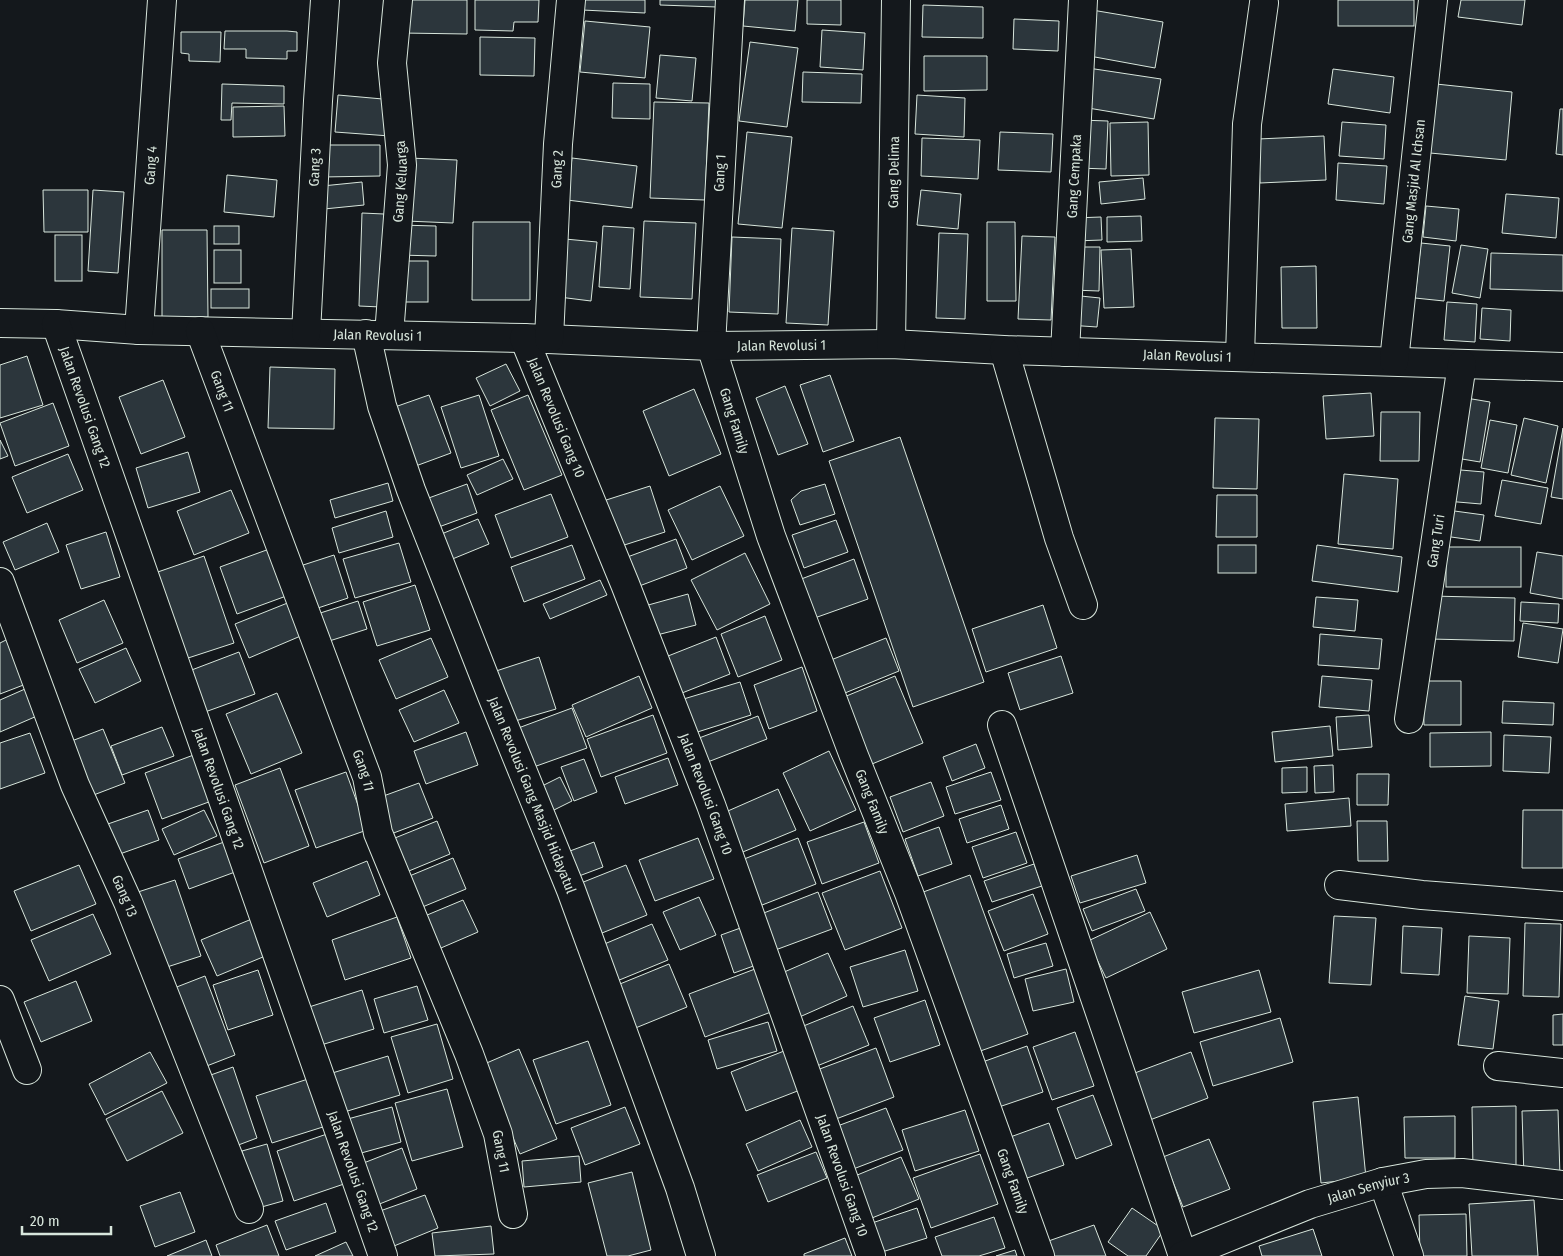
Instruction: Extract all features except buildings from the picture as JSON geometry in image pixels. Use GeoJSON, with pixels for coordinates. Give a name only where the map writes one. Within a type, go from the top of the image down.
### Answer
{"type":"FeatureCollection","features":[{"type":"Feature","properties":{"kind":"street","name":"Gang 4"},"geometry":{"type":"LineString","coordinates":[[140,330],[162,0]]}},
{"type":"Feature","properties":{"kind":"street","name":"Gang 3"},"geometry":{"type":"LineString","coordinates":[[306,333],[317,111],[325,0]]}},
{"type":"Feature","properties":{"kind":"street","name":"Gang Keluarga"},"geometry":{"type":"LineString","coordinates":[[377,335],[402,165],[392,63],[398,0]]}},
{"type":"Feature","properties":{"kind":"street","name":"Gang 2"},"geometry":{"type":"LineString","coordinates":[[536,338],[558,144],[571,0]]}},
{"type":"Feature","properties":{"kind":"street","name":"Gang 1"},"geometry":{"type":"LineString","coordinates":[[711,346],[730,0]]}},
{"type":"Feature","properties":{"kind":"street","name":"Gang Delima"},"geometry":{"type":"LineString","coordinates":[[891,344],[896,0]]}},
{"type":"Feature","properties":{"kind":"street","name":"Gang Cempaka"},"geometry":{"type":"LineString","coordinates":[[1065,352],[1083,0]]}},
{"type":"Feature","properties":{"kind":"street","name":"Gang Masjid Al Ichsan"},"geometry":{"type":"LineString","coordinates":[[1394,361],[1433,0]]}},
{"type":"Feature","properties":{"kind":"street"},"geometry":{"type":"LineString","coordinates":[[1240,357],[1247,124],[1264,3]]}},
{"type":"Feature","properties":{"kind":"street","name":"Jalan Revolusi 1"},"geometry":{"type":"LineString","coordinates":[[0,323],[56,324],[140,330],[536,338],[711,346],[891,344],[1004,350],[1563,367]]}},
{"type":"Feature","properties":{"kind":"street","name":"Jalan Revolusi Gang 12"},"geometry":{"type":"LineString","coordinates":[[56,324],[383,1255]]}},
{"type":"Feature","properties":{"kind":"street","name":"Gang 11"},"geometry":{"type":"LineString","coordinates":[[200,331],[367,777],[378,833],[469,1054],[492,1116],[498,1134],[513,1214]]}},
{"type":"Feature","properties":{"kind":"street","name":"Jalan Revolusi Gang Masjid Hidayatul"},"geometry":{"type":"LineString","coordinates":[[377,335],[382,406],[411,490],[570,890],[680,1188],[701,1256]]}},
{"type":"Feature","properties":{"kind":"street","name":"Jalan Revolusi Gang 10"},"geometry":{"type":"LineString","coordinates":[[536,338],[625,584],[711,805],[872,1256]]}},
{"type":"Feature","properties":{"kind":"street","name":"Gang Family"},"geometry":{"type":"LineString","coordinates":[[711,346],[771,536],[854,756],[909,894],[1040,1256]]}},
{"type":"Feature","properties":{"kind":"street"},"geometry":{"type":"LineString","coordinates":[[1004,350],[1059,538],[1082,605]]}},
{"type":"Feature","properties":{"kind":"street","name":"Gang Turi"},"geometry":{"type":"LineString","coordinates":[[1409,719],[1462,364]]}},
{"type":"Feature","properties":{"kind":"street","name":"Gang 13"},"geometry":{"type":"LineString","coordinates":[[0,582],[75,785],[128,902],[249,1209]]}},
{"type":"Feature","properties":{"kind":"street"},"geometry":{"type":"LineString","coordinates":[[1002,725],[1183,1256]]}},
{"type":"Feature","properties":{"kind":"street"},"geometry":{"type":"LineString","coordinates":[[1339,885],[1422,895],[1563,906]]}},
{"type":"Feature","properties":{"kind":"street"},"geometry":{"type":"LineString","coordinates":[[0,1000],[27,1070]]}},
{"type":"Feature","properties":{"kind":"street"},"geometry":{"type":"LineString","coordinates":[[1498,1066],[1563,1073]]}},
{"type":"Feature","properties":{"kind":"street","name":"Jalan Senyiur 3"},"geometry":{"type":"LineString","coordinates":[[1183,1256],[1310,1204],[1383,1182],[1426,1174],[1462,1173],[1563,1185]]}},
{"type":"Feature","properties":{"kind":"street"},"geometry":{"type":"LineString","coordinates":[[1383,1182],[1409,1256]]}}]}
